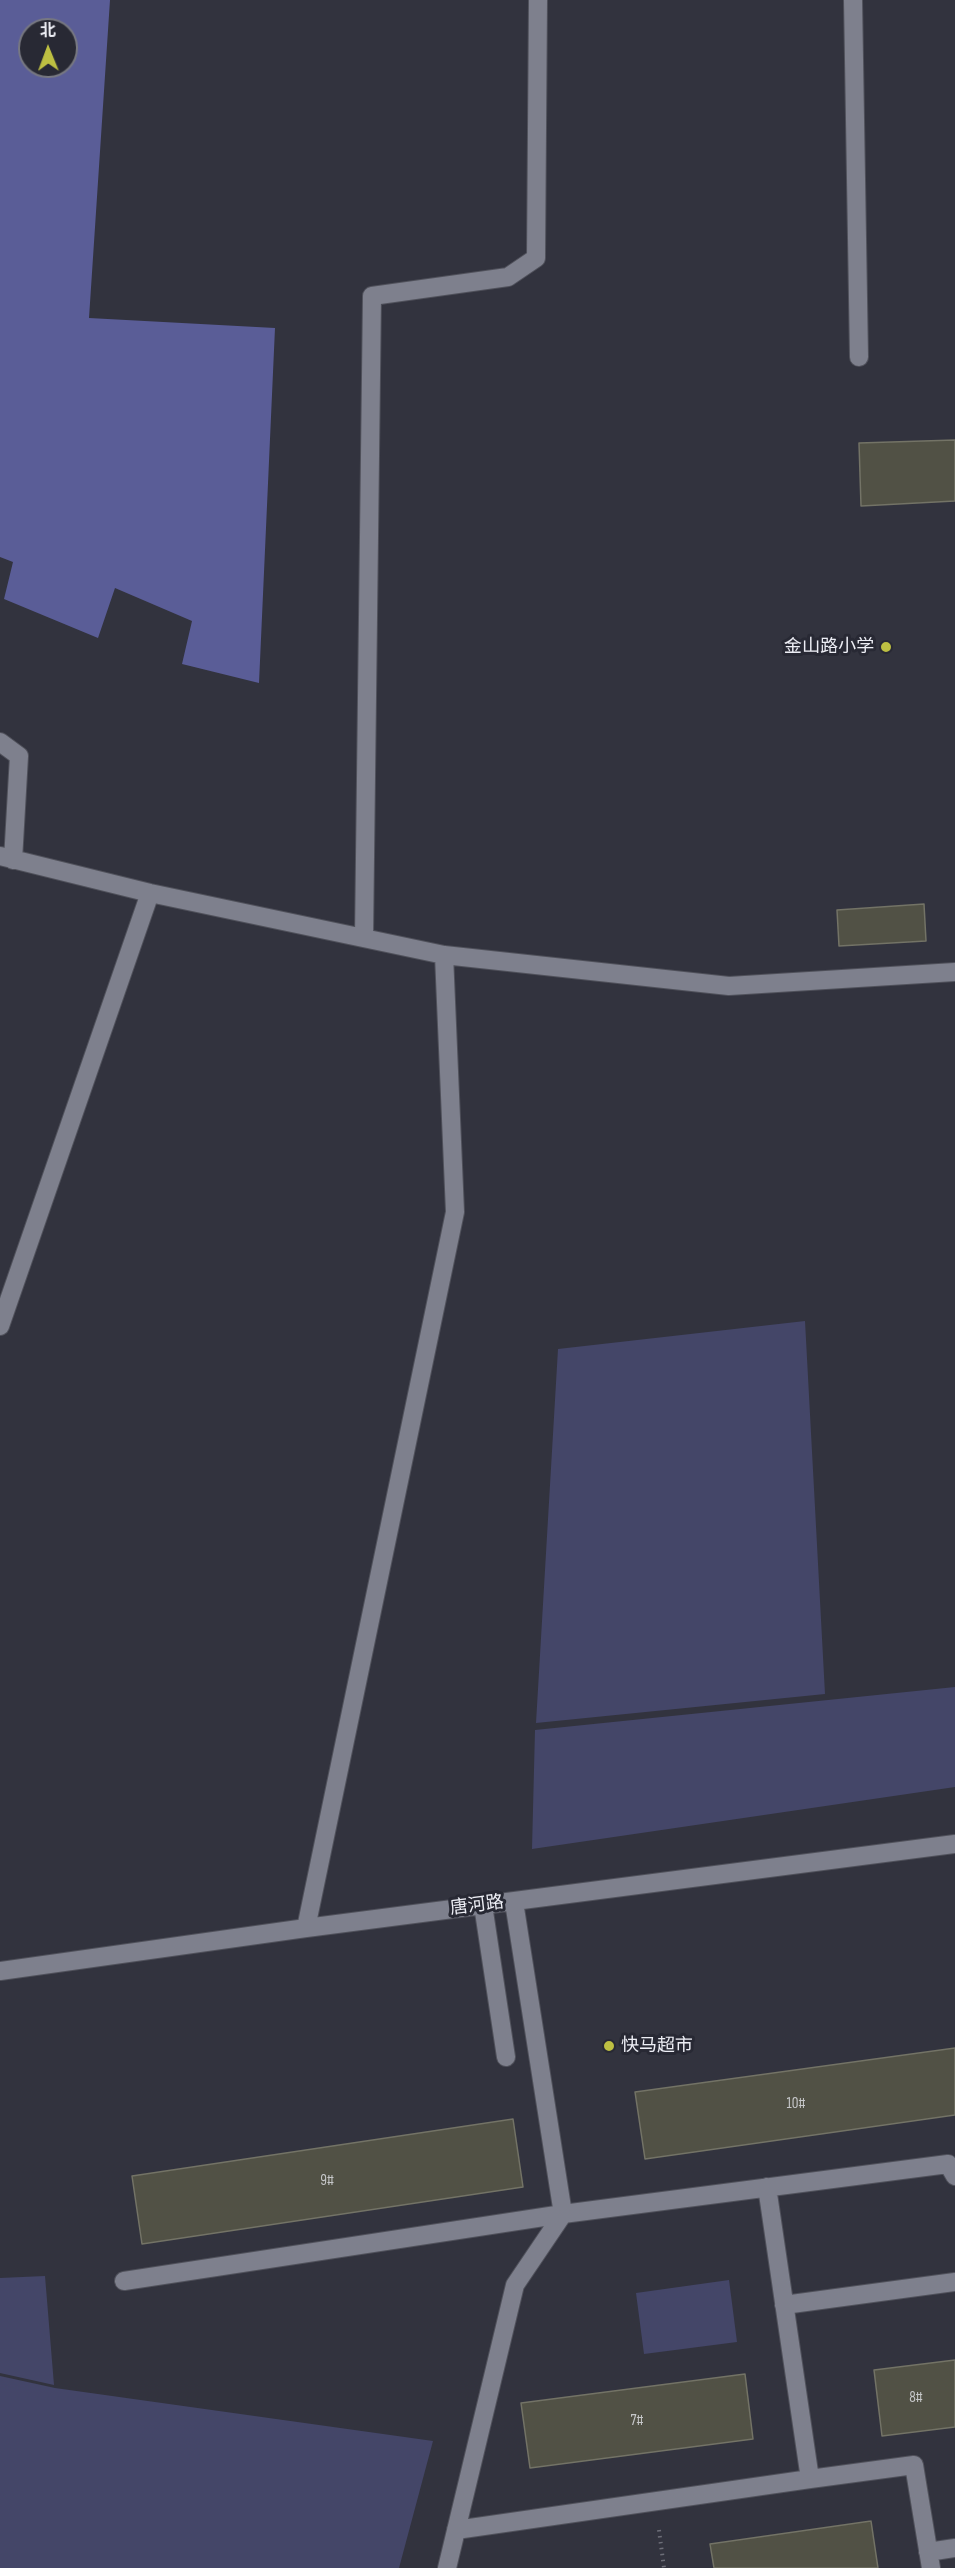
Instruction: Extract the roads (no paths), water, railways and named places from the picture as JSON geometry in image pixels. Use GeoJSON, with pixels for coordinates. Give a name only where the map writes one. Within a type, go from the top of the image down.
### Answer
{"type":"FeatureCollection","features":[{"type":"Feature","properties":{"kind":"street"},"geometry":{"type":"LineString","coordinates":[[364,936],[372,296],[508,277],[536,258],[538,0]]}},
{"type":"Feature","properties":{"kind":"street"},"geometry":{"type":"LineString","coordinates":[[853,0],[859,357]]}},
{"type":"Feature","properties":{"kind":"street"},"geometry":{"type":"LineString","coordinates":[[0,742],[19,756],[6,858],[150,892],[364,936],[444,955],[729,986],[955,972]]}},
{"type":"Feature","properties":{"kind":"street"},"geometry":{"type":"LineString","coordinates":[[0,1326],[150,892]]}},
{"type":"Feature","properties":{"kind":"street"},"geometry":{"type":"LineString","coordinates":[[306,1928],[455,1212],[444,955]]}},
{"type":"Feature","properties":{"kind":"street","name":"唐河路"},"geometry":{"type":"LineString","coordinates":[[0,1971],[306,1928],[955,1844]]}},
{"type":"Feature","properties":{"kind":"street"},"geometry":{"type":"LineString","coordinates":[[447,2568],[515,2285],[563,2214],[514,1902]]}},
{"type":"Feature","properties":{"kind":"street"},"geometry":{"type":"LineString","coordinates":[[483,1905],[506,2057]]}},
{"type":"Feature","properties":{"kind":"street"},"geometry":{"type":"LineString","coordinates":[[124,2280],[563,2214],[948,2164],[955,2176]]}},
{"type":"Feature","properties":{"kind":"street"},"geometry":{"type":"LineString","coordinates":[[767,2187],[810,2479]]}},
{"type":"Feature","properties":{"kind":"street"},"geometry":{"type":"LineString","coordinates":[[784,2305],[955,2282]]}},
{"type":"Feature","properties":{"kind":"street"},"geometry":{"type":"LineString","coordinates":[[456,2530],[914,2464],[929,2560],[955,2548]]}},
{"type":"Feature","properties":{"kind":"place","name":"金山路小学"},"geometry":{"type":"Point","coordinates":[886,647]}},
{"type":"Feature","properties":{"kind":"place","name":"快马超市"},"geometry":{"type":"Point","coordinates":[609,2046]}}]}
